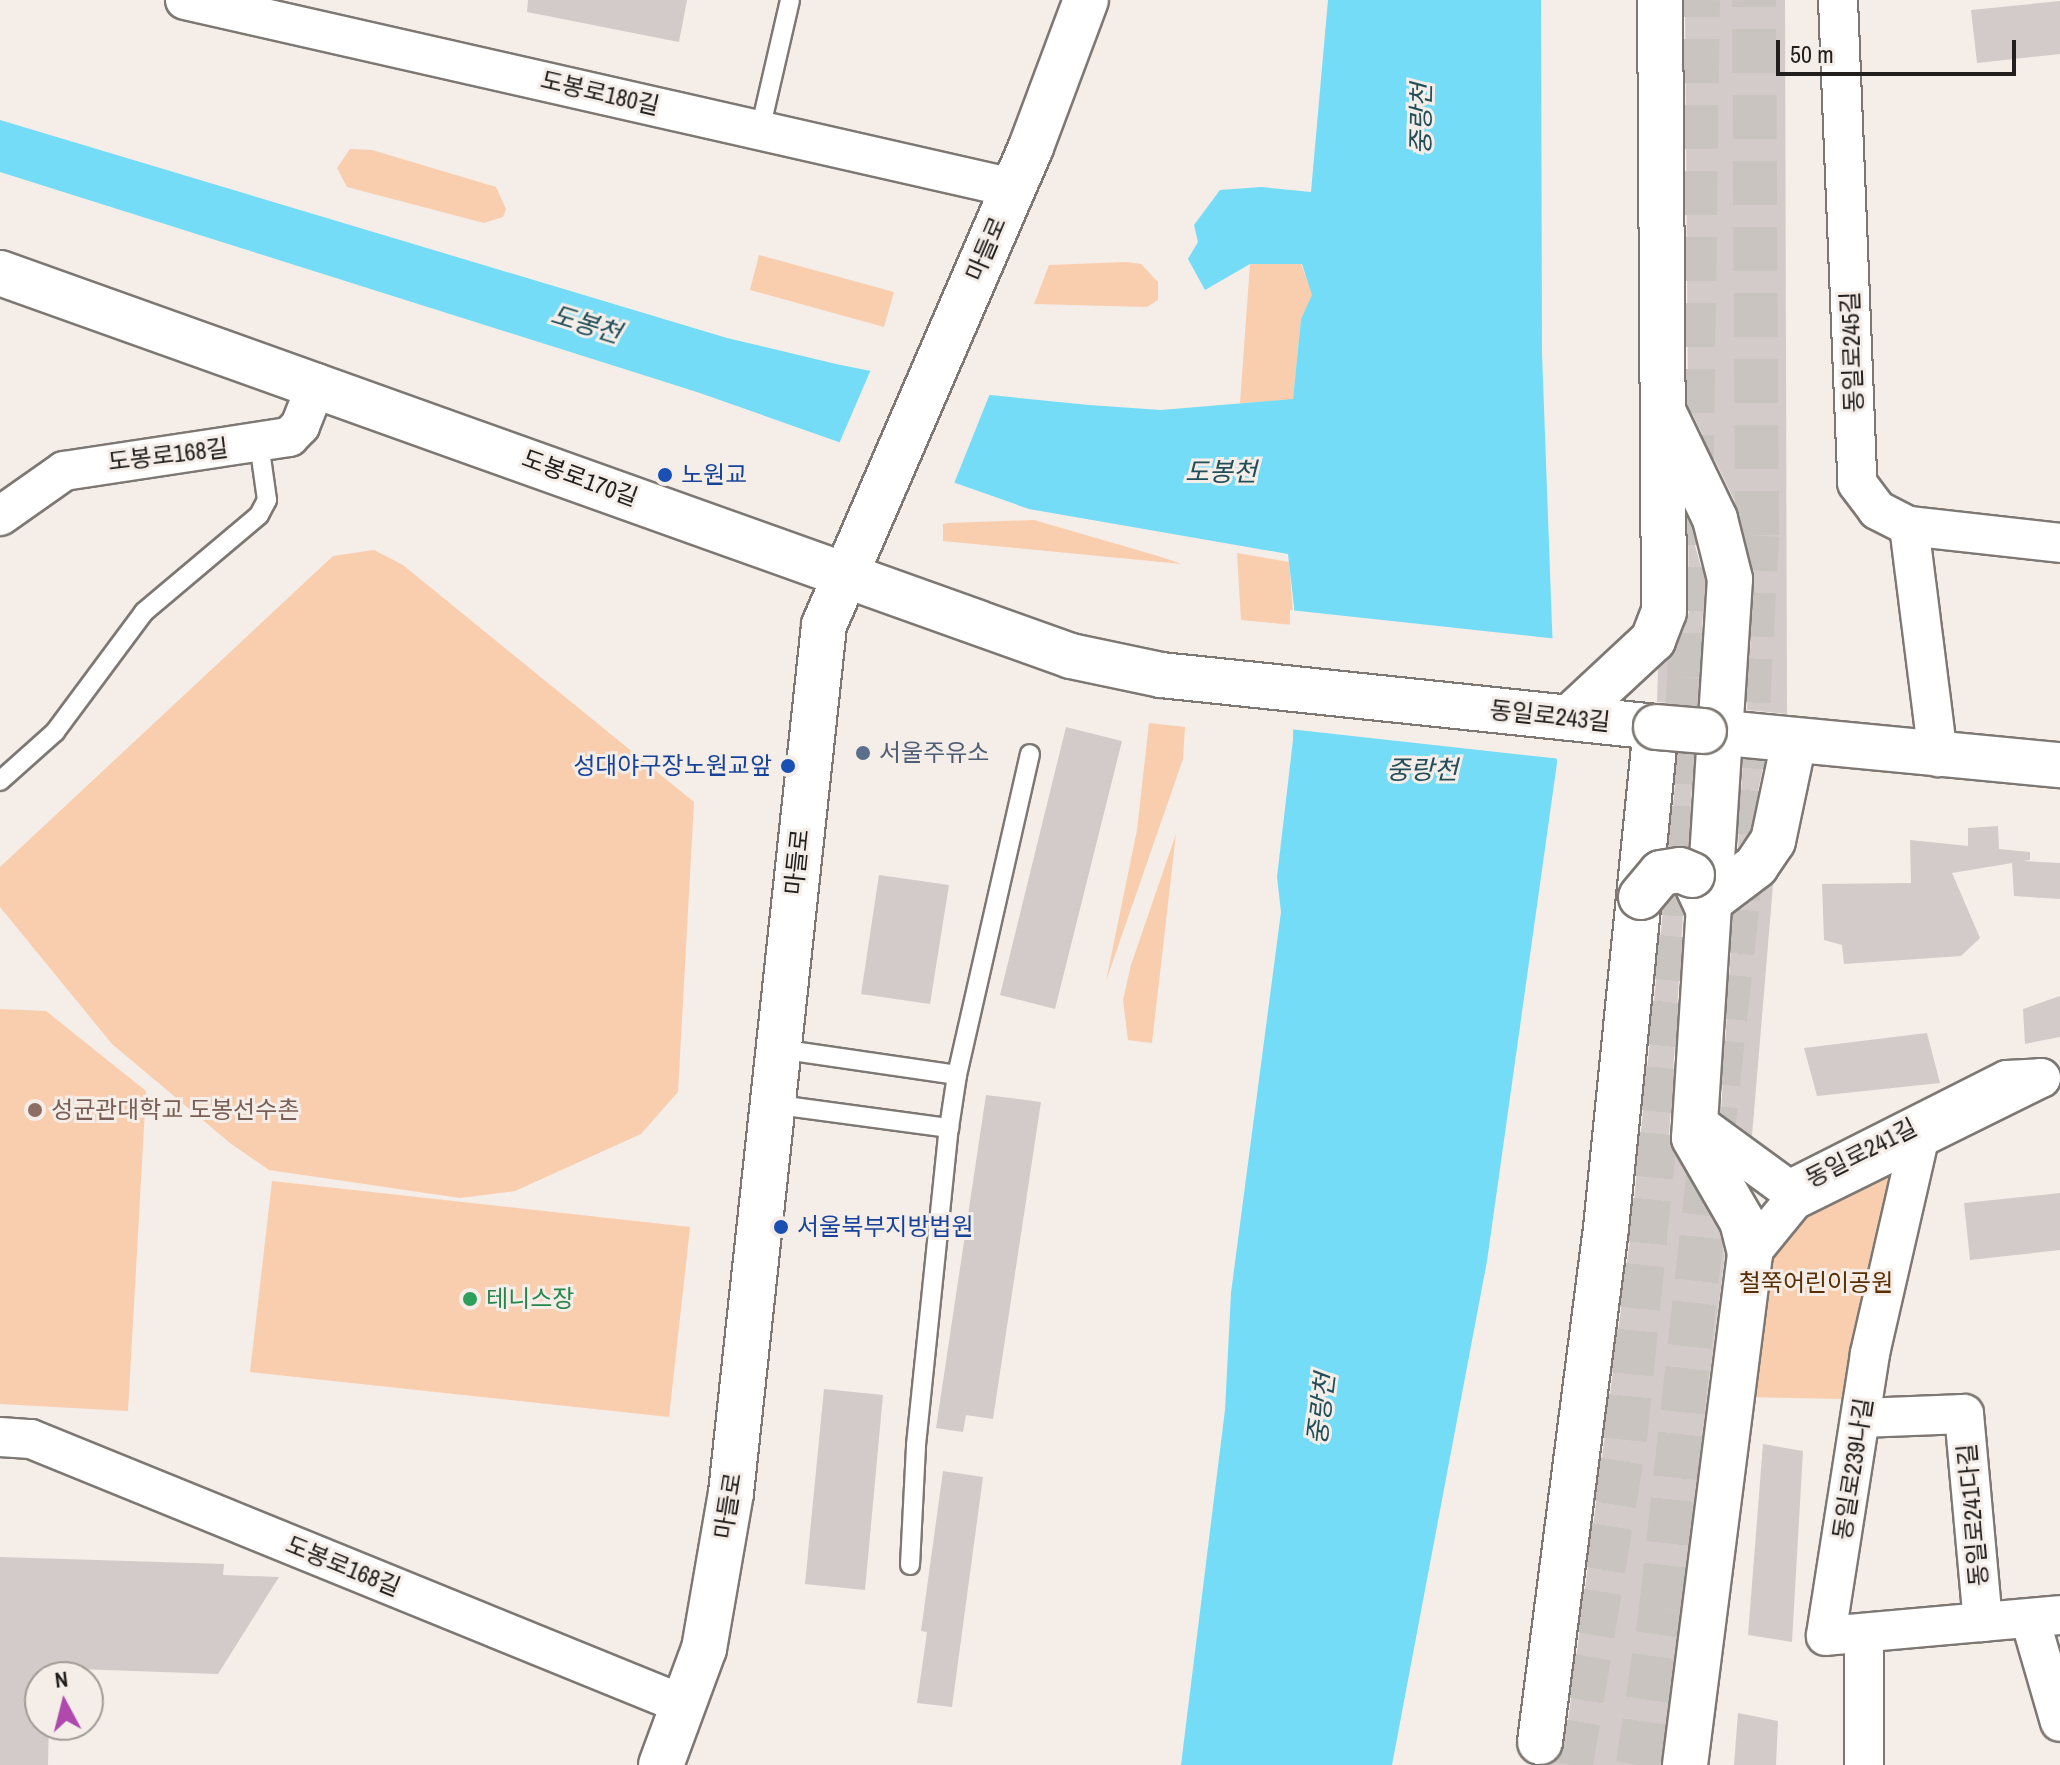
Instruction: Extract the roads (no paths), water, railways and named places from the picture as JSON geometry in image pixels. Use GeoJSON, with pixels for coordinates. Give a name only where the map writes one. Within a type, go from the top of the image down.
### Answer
{"type":"FeatureCollection","features":[{"type":"Feature","properties":{"kind":"main road","name":"마들로"},"geometry":{"type":"LineString","coordinates":[[661,1765],[704,1649],[731,1493],[817,655],[843,578],[1013,188],[1086,0]]}},
{"type":"Feature","properties":{"kind":"main road"},"geometry":{"type":"LineString","coordinates":[[1569,718],[1653,640],[1664,612],[1671,427],[1660,2]]}},
{"type":"Feature","properties":{"kind":"main road","name":"도봉로170길"},"geometry":{"type":"LineString","coordinates":[[0,273],[317,383],[843,578],[1071,656],[1161,675]]}},
{"type":"Feature","properties":{"kind":"main road"},"geometry":{"type":"LineString","coordinates":[[1671,427],[1715,519],[1730,579],[1699,890],[1696,1122],[1698,1149],[1742,1221],[1750,1254],[1685,1765]]}},
{"type":"Feature","properties":{"kind":"main road","name":"동일로243길"},"geometry":{"type":"LineString","coordinates":[[1161,675],[1938,757],[2060,765]]}},
{"type":"Feature","properties":{"kind":"main road"},"geometry":{"type":"LineString","coordinates":[[1540,1742],[1582,1433],[1641,897],[1656,727]]}},
{"type":"Feature","properties":{"kind":"main road"},"geometry":{"type":"LineString","coordinates":[[1699,890],[1756,866],[1773,841],[1794,741]]}},
{"type":"Feature","properties":{"kind":"main road"},"geometry":{"type":"LineString","coordinates":[[1641,897],[1661,873],[1680,870],[1699,890]]}},
{"type":"Feature","properties":{"kind":"street","name":"도봉로180길"},"geometry":{"type":"LineString","coordinates":[[185,0],[1013,188]]}},
{"type":"Feature","properties":{"kind":"street","name":"동일로245길"},"geometry":{"type":"LineString","coordinates":[[1838,0],[1857,483],[1877,510],[1909,526],[2060,543]]}},
{"type":"Feature","properties":{"kind":"street","name":"도봉로168길"},"geometry":{"type":"LineString","coordinates":[[0,516],[64,471],[259,443],[295,432],[317,383]]}},
{"type":"Feature","properties":{"kind":"street"},"geometry":{"type":"LineString","coordinates":[[1909,526],[1938,757]]}},
{"type":"Feature","properties":{"kind":"street","name":"동일로241길"},"geometry":{"type":"LineString","coordinates":[[1696,1122],[1789,1190],[2007,1080],[2050,1074]]}},
{"type":"Feature","properties":{"kind":"street","name":"동일로241길"},"geometry":{"type":"LineString","coordinates":[[1750,1254],[1794,1200],[1920,1135],[2015,1095],[2050,1074]]}},
{"type":"Feature","properties":{"kind":"street","name":"동일로239나길"},"geometry":{"type":"LineString","coordinates":[[1864,1633],[1826,1636],[1870,1354],[1920,1135]]}},
{"type":"Feature","properties":{"kind":"street","name":"동일로241다길"},"geometry":{"type":"LineString","coordinates":[[1861,1418],[1964,1414],[1983,1622]]}},
{"type":"Feature","properties":{"kind":"street","name":"도봉로168길"},"geometry":{"type":"LineString","coordinates":[[0,1437],[31,1439],[684,1705]]}},
{"type":"Feature","properties":{"kind":"street","name":"동일로241다길"},"geometry":{"type":"LineString","coordinates":[[1864,1633],[2045,1617],[2060,1722]]}},
{"type":"Feature","properties":{"kind":"street"},"geometry":{"type":"LineString","coordinates":[[1864,1633],[1864,1765]]}},
{"type":"Feature","properties":{"kind":"lane"},"geometry":{"type":"LineString","coordinates":[[760,130],[790,0]]}},
{"type":"Feature","properties":{"kind":"lane"},"geometry":{"type":"LineString","coordinates":[[0,781],[64,721],[144,612],[259,515],[267,500],[259,443]]}},
{"type":"Feature","properties":{"kind":"lane"},"geometry":{"type":"LineString","coordinates":[[910,1565],[916,1445],[949,1128],[957,1075],[1030,754]]}},
{"type":"Feature","properties":{"kind":"lane"},"geometry":{"type":"LineString","coordinates":[[778,1049],[957,1075]]}},
{"type":"Feature","properties":{"kind":"lane"},"geometry":{"type":"LineString","coordinates":[[771,1104],[949,1128]]}},
{"type":"Feature","properties":{"kind":"water","name":"중랑천"},"geometry":{"type":"Polygon","coordinates":[[[1328,0],[1541,0],[1542,353],[1557,763],[1487,1261],[1392,1765],[1181,1765],[1225,1410],[1231,1293],[1281,912],[1277,877],[1293,740],[1294,606],[1288,554],[1029,509],[697,392],[0,172],[0,120],[727,338],[836,364],[990,395],[1089,405],[1161,410],[1293,399],[1301,319],[1312,295],[1302,264],[1250,264],[1205,290],[1188,259],[1198,242],[1194,225],[1220,190],[1261,187],[1311,192],[1328,0]]]}},
{"type":"Feature","properties":{"kind":"tunnel"},"geometry":{"type":"LineString","coordinates":[[1571,1765],[1625,1440],[1677,916],[1689,677],[1698,0]]}},
{"type":"Feature","properties":{"kind":"tunnel"},"geometry":{"type":"LineString","coordinates":[[1638,1765],[1661,1609],[1738,900],[1757,535],[1754,0]]}},
{"type":"Feature","properties":{"kind":"place","name":"노원교"},"geometry":{"type":"Point","coordinates":[665,475]}},
{"type":"Feature","properties":{"kind":"place","name":"서울주유소"},"geometry":{"type":"Point","coordinates":[863,753]}},
{"type":"Feature","properties":{"kind":"place","name":"성대야구장노원교앞"},"geometry":{"type":"Point","coordinates":[788,766]}},
{"type":"Feature","properties":{"kind":"place","name":"성균관대학교 도봉선수촌"},"geometry":{"type":"Point","coordinates":[35,1110]}},
{"type":"Feature","properties":{"kind":"place","name":"서울북부지방법원"},"geometry":{"type":"Point","coordinates":[781,1227]}},
{"type":"Feature","properties":{"kind":"place","name":"테니스장"},"geometry":{"type":"Point","coordinates":[470,1299]}},
{"type":"Feature","properties":{"kind":"water label","name":"도봉천"},"geometry":{"type":"Point","coordinates":[586,324]}},
{"type":"Feature","properties":{"kind":"water label","name":"도봉천"},"geometry":{"type":"Point","coordinates":[1221,472]}},
{"type":"Feature","properties":{"kind":"park label","name":"철쭉어린이공원"},"geometry":{"type":"Point","coordinates":[1816,1283]}}]}
